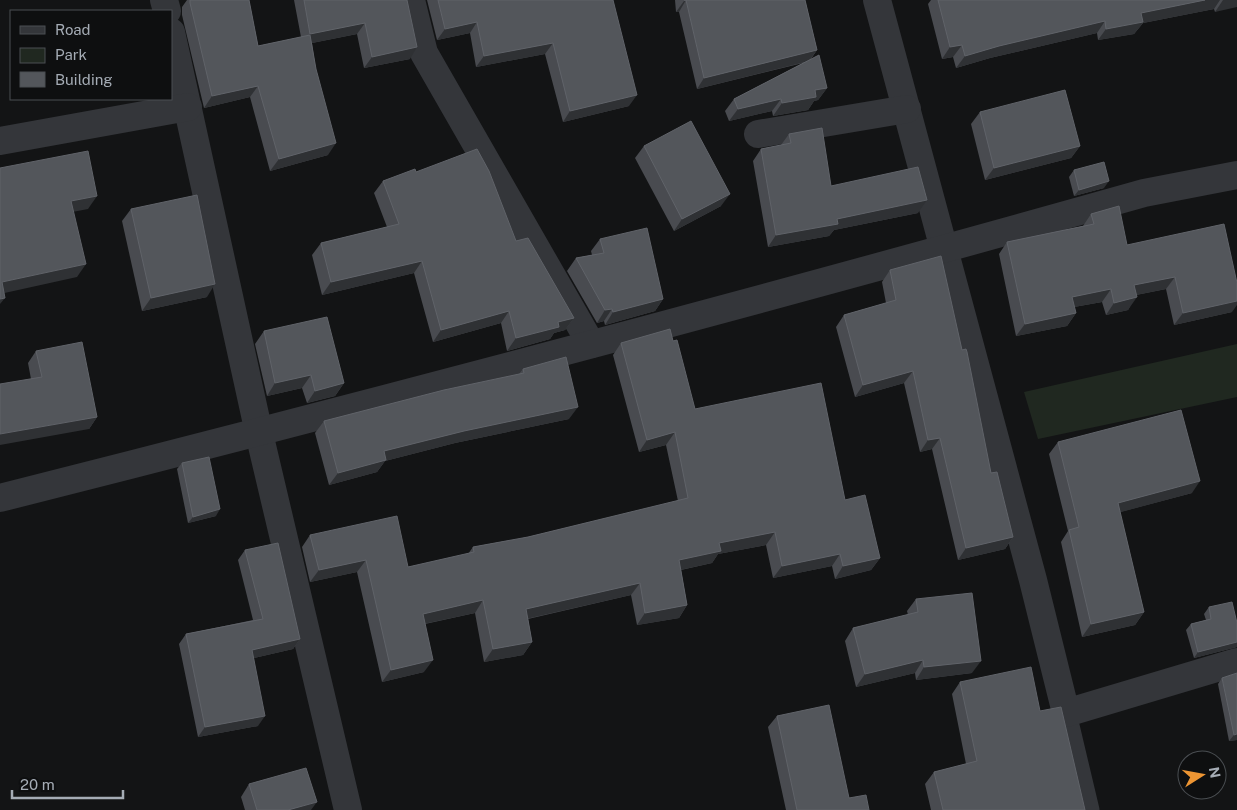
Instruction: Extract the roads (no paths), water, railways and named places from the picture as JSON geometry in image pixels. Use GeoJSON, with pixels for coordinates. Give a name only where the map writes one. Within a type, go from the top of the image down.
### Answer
{"type":"FeatureCollection","features":[{"type":"Feature","properties":{"kind":"street"},"geometry":{"type":"LineString","coordinates":[[411,0],[424,53],[591,344]]}},
{"type":"Feature","properties":{"kind":"street"},"geometry":{"type":"LineString","coordinates":[[877,0],[1033,580],[1066,713],[1237,662]]}},
{"type":"Feature","properties":{"kind":"street"},"geometry":{"type":"LineString","coordinates":[[172,36],[259,433],[348,810]]}},
{"type":"Feature","properties":{"kind":"street"},"geometry":{"type":"LineString","coordinates":[[0,140],[188,107]]}},
{"type":"Feature","properties":{"kind":"street"},"geometry":{"type":"LineString","coordinates":[[758,134],[907,109]]}},
{"type":"Feature","properties":{"kind":"street"},"geometry":{"type":"LineString","coordinates":[[0,498],[259,433],[945,249],[1144,193],[1237,175]]}},
{"type":"Feature","properties":{"kind":"lane"},"geometry":{"type":"LineString","coordinates":[[1066,713],[1089,810]]}}]}
